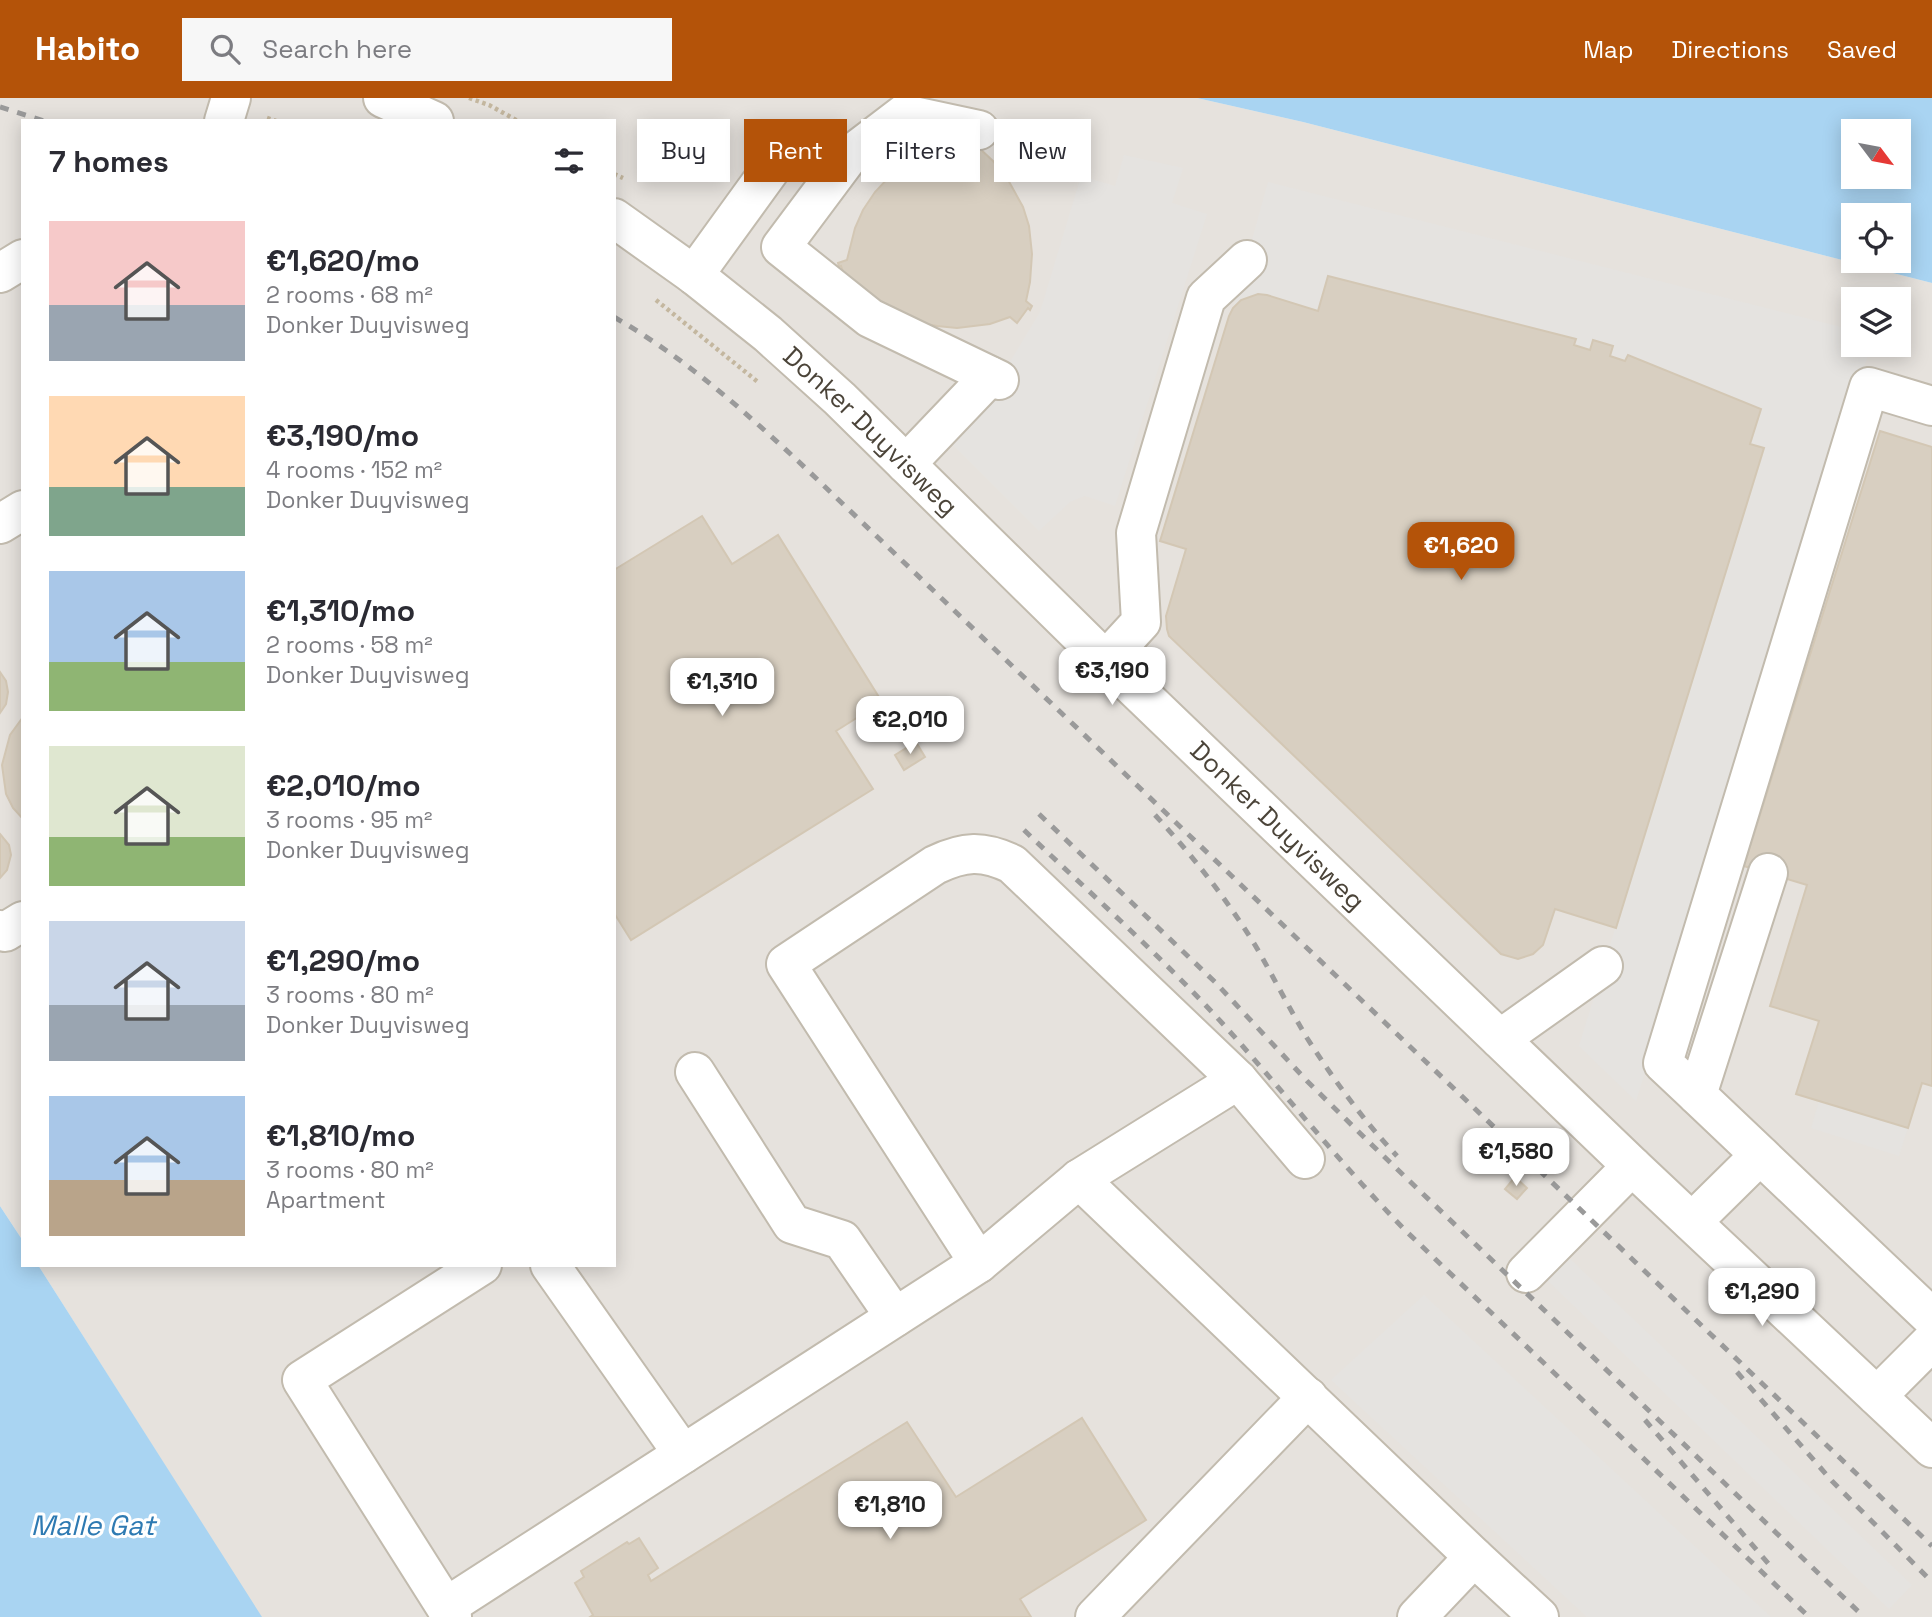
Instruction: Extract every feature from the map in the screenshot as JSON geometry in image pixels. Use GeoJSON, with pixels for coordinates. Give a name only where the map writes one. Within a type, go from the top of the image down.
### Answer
{"type":"FeatureCollection","features":[{"type":"Feature","properties":{"kind":"street"},"geometry":{"type":"LineString","coordinates":[[225,119],[231,98]]}},
{"type":"Feature","properties":{"kind":"street"},"geometry":{"type":"LineString","coordinates":[[383,98],[430,119]]}},
{"type":"Feature","properties":{"kind":"street"},"geometry":{"type":"LineString","coordinates":[[897,119],[904,114],[927,119]]}},
{"type":"Feature","properties":{"kind":"street"},"geometry":{"type":"LineString","coordinates":[[861,147],[849,156],[782,247],[870,318],[995,378],[906,464]]}},
{"type":"Feature","properties":{"kind":"street"},"geometry":{"type":"LineString","coordinates":[[694,275],[778,159],[849,156]]}},
{"type":"Feature","properties":{"kind":"street","name":"Donker Duyvisweg"},"geometry":{"type":"LineString","coordinates":[[616,219],[694,275],[768,334],[840,399],[1106,660],[1632,1166],[1932,1448]]}},
{"type":"Feature","properties":{"kind":"street"},"geometry":{"type":"LineString","coordinates":[[0,238],[21,250]]}},
{"type":"Feature","properties":{"kind":"street"},"geometry":{"type":"LineString","coordinates":[[0,273],[21,260]]}},
{"type":"Feature","properties":{"kind":"street"},"geometry":{"type":"LineString","coordinates":[[1106,660],[1141,622],[1136,533],[1206,298],[1247,260]]}},
{"type":"Feature","properties":{"kind":"street"},"geometry":{"type":"LineString","coordinates":[[1932,406],[1869,387],[1663,1063],[1932,1318]]}},
{"type":"Feature","properties":{"kind":"street"},"geometry":{"type":"LineString","coordinates":[[0,524],[21,511]]}},
{"type":"Feature","properties":{"kind":"street"},"geometry":{"type":"LineString","coordinates":[[979,1263],[786,964],[935,865],[950,858],[966,853],[982,853],[1012,864],[1238,1080],[1305,1159]]}},
{"type":"Feature","properties":{"kind":"street"},"geometry":{"type":"LineString","coordinates":[[1697,1095],[1768,873]]}},
{"type":"Feature","properties":{"kind":"street"},"geometry":{"type":"LineString","coordinates":[[0,930],[5,932],[21,922]]}},
{"type":"Feature","properties":{"kind":"street"},"geometry":{"type":"LineString","coordinates":[[1500,1039],[1603,966]]}},
{"type":"Feature","properties":{"kind":"street"},"geometry":{"type":"LineString","coordinates":[[695,1072],[792,1224],[842,1240],[895,1317]]}},
{"type":"Feature","properties":{"kind":"street"},"geometry":{"type":"LineString","coordinates":[[479,1267],[302,1380],[449,1612],[683,1454],[979,1263],[1079,1179],[1238,1080]]}},
{"type":"Feature","properties":{"kind":"street"},"geometry":{"type":"LineString","coordinates":[[1692,1222],[1760,1155]]}},
{"type":"Feature","properties":{"kind":"street"},"geometry":{"type":"LineString","coordinates":[[1526,1273],[1632,1166]]}},
{"type":"Feature","properties":{"kind":"street"},"geometry":{"type":"LineString","coordinates":[[1079,1179],[1539,1617]]}},
{"type":"Feature","properties":{"kind":"street"},"geometry":{"type":"LineString","coordinates":[[551,1267],[683,1454]]}},
{"type":"Feature","properties":{"kind":"street"},"geometry":{"type":"LineString","coordinates":[[1877,1396],[1932,1341]]}},
{"type":"Feature","properties":{"kind":"street"},"geometry":{"type":"LineString","coordinates":[[1095,1617],[1308,1397]]}},
{"type":"Feature","properties":{"kind":"street"},"geometry":{"type":"LineString","coordinates":[[1417,1617],[1474,1557]]}},
{"type":"Feature","properties":{"kind":"path"},"geometry":{"type":"LineString","coordinates":[[469,98],[514,119]]}},
{"type":"Feature","properties":{"kind":"shaded area"},"geometry":{"type":"Polygon","coordinates":[[[0,98],[1197,98],[1303,122],[1841,260],[1841,273],[1893,273],[1932,283],[1932,1617],[261,1617],[39,1267],[616,1267],[616,119],[21,119],[21,1238],[0,1206],[0,98]]]}},
{"type":"Feature","properties":{"kind":"shaded area"},"geometry":{"type":"Polygon","coordinates":[[[1124,155],[1183,168],[1172,203],[1207,214],[1115,506],[1085,496],[1070,502],[1039,531],[951,443],[999,380],[1040,312],[1079,182],[1091,182],[1091,179],[1115,186],[1124,155]]]}},
{"type":"Feature","properties":{"kind":"shaded area"},"geometry":{"type":"Polygon","coordinates":[[[1268,182],[1841,327],[1841,357],[1867,357],[1636,1101],[1579,1046],[1763,448],[1750,444],[1761,409],[1628,355],[1625,361],[1610,356],[1613,346],[1590,350],[1574,345],[1576,338],[1328,276],[1318,311],[1258,294],[1244,298],[1233,308],[1268,182]]]}},
{"type":"Feature","properties":{"kind":"shaded area"},"geometry":{"type":"Polygon","coordinates":[[[1819,1101],[1908,1128],[1899,1156],[1811,1128],[1819,1101]]]}},
{"type":"Feature","properties":{"kind":"shaded area"},"geometry":{"type":"Polygon","coordinates":[[[1567,1256],[1912,1585],[1889,1609],[1546,1279],[1567,1256]]]}},
{"type":"Feature","properties":{"kind":"shaded area"},"geometry":{"type":"Polygon","coordinates":[[[1424,1295],[1771,1617],[1587,1617],[1331,1380],[1424,1295]]]}},
{"type":"Feature","properties":{"kind":"water"},"geometry":{"type":"Polygon","coordinates":[[[1197,98],[1932,98],[1932,283],[1893,273],[1911,273],[1911,203],[1841,203],[1841,260],[1303,122],[1197,98]]]}},
{"type":"Feature","properties":{"kind":"water","name":"Malle Gat"},"geometry":{"type":"Polygon","coordinates":[[[0,1206],[21,1238],[21,1267],[39,1267],[262,1617],[0,1617],[0,1206]]]}},
{"type":"Feature","properties":{"kind":"building"},"geometry":{"type":"Polygon","coordinates":[[[980,149],[994,162],[994,182],[1009,182],[1023,207],[1029,226],[1032,254],[1026,301],[1032,306],[1030,310],[1028,308],[1017,323],[1010,317],[990,324],[957,328],[937,326],[916,322],[846,280],[838,263],[847,260],[855,228],[875,192],[884,182],[980,182],[980,149]]]}},
{"type":"Feature","properties":{"kind":"building"},"geometry":{"type":"Polygon","coordinates":[[[1328,276],[1576,339],[1574,345],[1590,350],[1593,340],[1613,346],[1610,356],[1625,361],[1628,355],[1761,409],[1750,444],[1764,448],[1616,928],[1555,909],[1543,945],[1533,954],[1518,959],[1501,954],[1169,636],[1166,616],[1186,549],[1160,541],[1229,316],[1241,300],[1258,294],[1318,311],[1328,276]]]}},
{"type":"Feature","properties":{"kind":"building"},"geometry":{"type":"Polygon","coordinates":[[[1880,431],[1932,447],[1932,1086],[1922,1083],[1908,1128],[1796,1094],[1819,1021],[1770,1006],[1807,885],[1744,866],[1880,431]]]}},
{"type":"Feature","properties":{"kind":"building"},"geometry":{"type":"Polygon","coordinates":[[[702,516],[732,564],[778,535],[882,702],[836,731],[873,789],[631,940],[616,916],[616,569],[702,516]]]}},
{"type":"Feature","properties":{"kind":"building"},"geometry":{"type":"Polygon","coordinates":[[[0,672],[6,681],[8,692],[6,704],[0,713],[0,672]]]}},
{"type":"Feature","properties":{"kind":"building"},"geometry":{"type":"Polygon","coordinates":[[[21,720],[21,817],[6,794],[2,765],[10,735],[21,720]]]}},
{"type":"Feature","properties":{"kind":"building"},"geometry":{"type":"Polygon","coordinates":[[[916,742],[925,757],[904,770],[895,755],[916,742]]]}},
{"type":"Feature","properties":{"kind":"building"},"geometry":{"type":"Polygon","coordinates":[[[0,834],[9,845],[11,855],[7,870],[0,878],[0,834]]]}},
{"type":"Feature","properties":{"kind":"building"},"geometry":{"type":"Polygon","coordinates":[[[1515,1177],[1527,1188],[1517,1199],[1505,1189],[1515,1177]]]}},
{"type":"Feature","properties":{"kind":"building"},"geometry":{"type":"Polygon","coordinates":[[[1082,1418],[1146,1520],[1020,1599],[1031,1617],[590,1617],[593,1615],[575,1583],[584,1577],[581,1571],[627,1542],[629,1544],[639,1538],[658,1568],[648,1575],[651,1581],[907,1422],[956,1497],[1082,1418]]]}},
{"type":"Feature","properties":{"kind":"railway"},"geometry":{"type":"LineString","coordinates":[[0,107],[38,119]]}},
{"type":"Feature","properties":{"kind":"railway"},"geometry":{"type":"LineString","coordinates":[[616,318],[663,348],[710,384],[798,461],[1932,1546]]}},
{"type":"Feature","properties":{"kind":"railway"},"geometry":{"type":"LineString","coordinates":[[1039,814],[1216,983],[1307,1081],[1372,1145],[1864,1617]]}},
{"type":"Feature","properties":{"kind":"railway"},"geometry":{"type":"LineString","coordinates":[[1155,815],[1195,861],[1232,910],[1317,1054],[1361,1114],[1397,1156]]}},
{"type":"Feature","properties":{"kind":"railway"},"geometry":{"type":"LineString","coordinates":[[1024,830],[1199,999],[1407,1232],[1809,1617]]}},
{"type":"Feature","properties":{"kind":"railway"},"geometry":{"type":"LineString","coordinates":[[1737,1372],[1832,1481],[1932,1582]]}},
{"type":"Feature","properties":{"kind":"railway"},"geometry":{"type":"LineString","coordinates":[[1645,1420],[1773,1569]]}}]}
